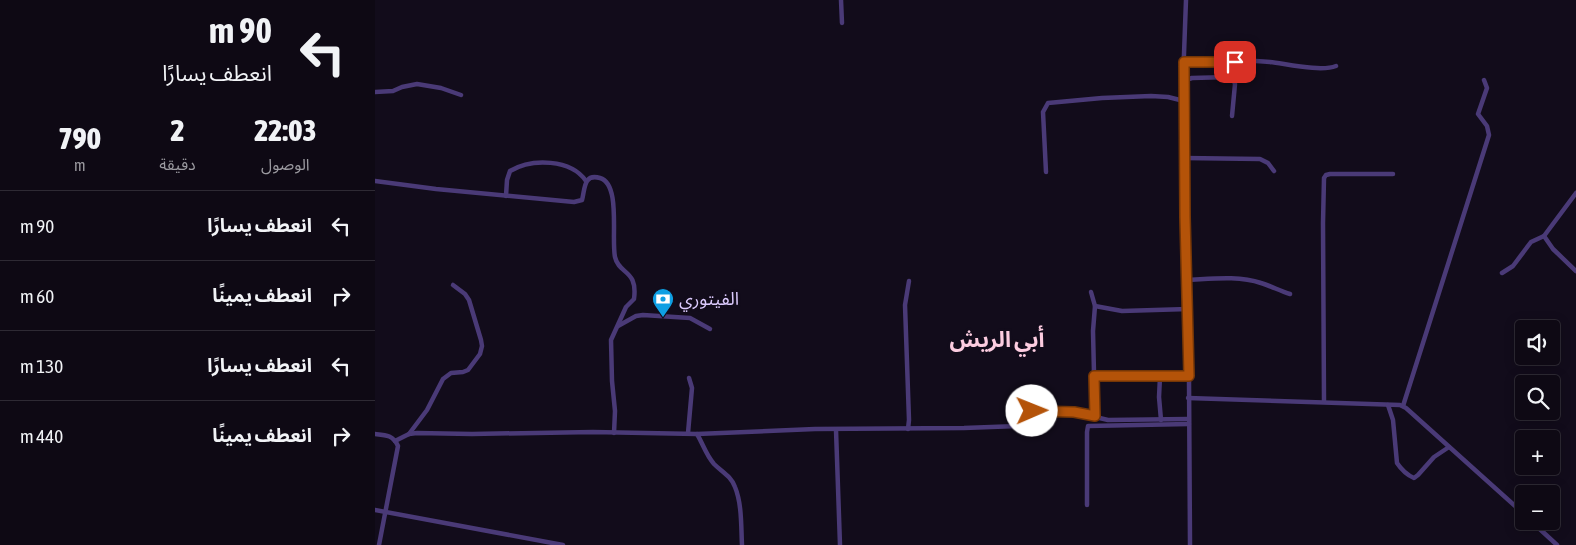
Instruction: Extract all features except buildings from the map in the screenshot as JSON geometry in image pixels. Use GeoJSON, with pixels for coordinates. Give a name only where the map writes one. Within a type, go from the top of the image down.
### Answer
{"type":"FeatureCollection","features":[{"type":"Feature","properties":{"kind":"street"},"geometry":{"type":"LineString","coordinates":[[841,0],[842,23]]}},
{"type":"Feature","properties":{"kind":"street"},"geometry":{"type":"LineString","coordinates":[[1186,0],[1183,81],[1188,309],[1190,545]]}},
{"type":"Feature","properties":{"kind":"street"},"geometry":{"type":"LineString","coordinates":[[1184,62],[1269,62],[1291,66],[1329,68],[1336,66]]}},
{"type":"Feature","properties":{"kind":"street"},"geometry":{"type":"LineString","coordinates":[[1183,81],[1199,77],[1233,78],[1235,84],[1232,116]]}},
{"type":"Feature","properties":{"kind":"street"},"geometry":{"type":"LineString","coordinates":[[1403,406],[1489,135],[1487,126],[1477,114],[1487,88],[1484,80]]}},
{"type":"Feature","properties":{"kind":"street"},"geometry":{"type":"LineString","coordinates":[[375,92],[393,91],[407,85],[417,84],[441,88],[461,95]]}},
{"type":"Feature","properties":{"kind":"street"},"geometry":{"type":"LineString","coordinates":[[1046,172],[1043,112],[1048,103],[1151,96],[1168,97],[1184,101]]}},
{"type":"Feature","properties":{"kind":"street"},"geometry":{"type":"LineString","coordinates":[[1184,158],[1260,159],[1274,171]]}},
{"type":"Feature","properties":{"kind":"street"},"geometry":{"type":"LineString","coordinates":[[375,181],[506,196],[577,202],[583,198],[586,181],[579,172],[566,166],[533,164],[510,171],[507,180],[506,196]]}},
{"type":"Feature","properties":{"kind":"street"},"geometry":{"type":"LineString","coordinates":[[1324,401],[1324,178],[1330,174],[1393,174]]}},
{"type":"Feature","properties":{"kind":"street"},"geometry":{"type":"LineString","coordinates":[[586,181],[590,178],[598,177],[609,184],[613,203],[615,260],[633,280],[635,286],[634,299],[626,307],[613,335],[611,350],[615,411],[614,433]]}},
{"type":"Feature","properties":{"kind":"street"},"geometry":{"type":"LineString","coordinates":[[1502,273],[1513,266],[1531,242],[1544,236],[1576,193]]}},
{"type":"Feature","properties":{"kind":"street"},"geometry":{"type":"LineString","coordinates":[[1544,236],[1553,249],[1576,271]]}},
{"type":"Feature","properties":{"kind":"street"},"geometry":{"type":"LineString","coordinates":[[1186,280],[1227,279],[1260,282],[1290,294]]}},
{"type":"Feature","properties":{"kind":"street"},"geometry":{"type":"LineString","coordinates":[[908,429],[905,305],[909,281]]}},
{"type":"Feature","properties":{"kind":"street"},"geometry":{"type":"LineString","coordinates":[[409,434],[427,410],[443,379],[451,373],[468,370],[482,346],[469,300],[465,294],[453,285]]}},
{"type":"Feature","properties":{"kind":"street"},"geometry":{"type":"LineString","coordinates":[[1091,292],[1095,306],[1093,330],[1095,416]]}},
{"type":"Feature","properties":{"kind":"street"},"geometry":{"type":"LineString","coordinates":[[1095,306],[1122,311],[1188,309]]}},
{"type":"Feature","properties":{"kind":"street"},"geometry":{"type":"LineString","coordinates":[[617,327],[636,316],[643,315],[690,318],[710,329]]}},
{"type":"Feature","properties":{"kind":"street"},"geometry":{"type":"LineString","coordinates":[[1094,376],[1189,376]]}},
{"type":"Feature","properties":{"kind":"street"},"geometry":{"type":"LineString","coordinates":[[1160,377],[1161,420]]}},
{"type":"Feature","properties":{"kind":"street"},"geometry":{"type":"LineString","coordinates":[[688,433],[692,388],[689,378]]}},
{"type":"Feature","properties":{"kind":"street"},"geometry":{"type":"LineString","coordinates":[[1189,398],[1324,401],[1403,406],[1515,506]]}},
{"type":"Feature","properties":{"kind":"street"},"geometry":{"type":"LineString","coordinates":[[1388,404],[1393,420],[1397,464],[1410,476],[1414,478],[1434,457],[1449,447]]}},
{"type":"Feature","properties":{"kind":"street"},"geometry":{"type":"LineString","coordinates":[[1032,411],[1074,412],[1119,420],[1188,421]]}},
{"type":"Feature","properties":{"kind":"street"},"geometry":{"type":"LineString","coordinates":[[1087,505],[1088,426],[1188,421]]}},
{"type":"Feature","properties":{"kind":"street"},"geometry":{"type":"LineString","coordinates":[[395,441],[409,434],[549,432],[697,434],[815,429],[908,429],[1045,425]]}},
{"type":"Feature","properties":{"kind":"street"},"geometry":{"type":"LineString","coordinates":[[836,430],[840,545]]}},
{"type":"Feature","properties":{"kind":"street"},"geometry":{"type":"LineString","coordinates":[[375,434],[389,436],[395,441],[398,449],[379,545]]}},
{"type":"Feature","properties":{"kind":"street"},"geometry":{"type":"LineString","coordinates":[[697,434],[708,456],[735,485],[741,519],[742,545]]}},
{"type":"Feature","properties":{"kind":"street"},"geometry":{"type":"LineString","coordinates":[[375,510],[563,545]]}},
{"type":"Feature","properties":{"kind":"street"},"geometry":{"type":"LineString","coordinates":[[1541,530],[1557,545]]}},
{"type":"Feature","properties":{"kind":"place","name":"الفيتوري"},"geometry":{"type":"Point","coordinates":[663,318]}},
{"type":"Feature","properties":{"kind":"district","name":"أبي الريش"},"geometry":{"type":"Point","coordinates":[997,339]}},
{"type":"Feature","properties":{"kind":"route"},"geometry":{"type":"LineString","coordinates":[[1032,411],[1055,410],[1095,416],[1094,376],[1189,376],[1184,164],[1184,62],[1235,62]]}}]}
